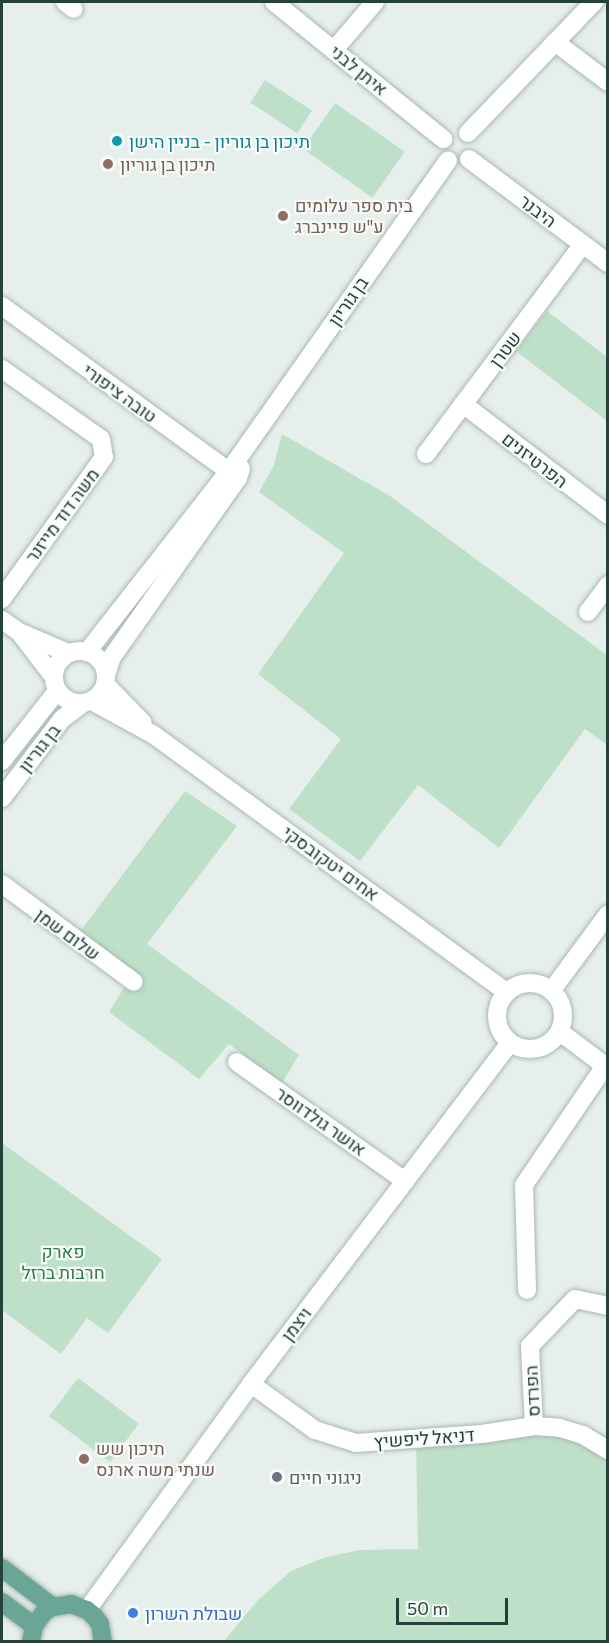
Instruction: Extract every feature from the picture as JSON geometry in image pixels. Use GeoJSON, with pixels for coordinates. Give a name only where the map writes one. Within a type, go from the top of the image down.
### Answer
{"type":"FeatureCollection","features":[{"type":"Feature","properties":{"kind":"main road"},"geometry":{"type":"LineString","coordinates":[[2,1568],[54,1607]]}},
{"type":"Feature","properties":{"kind":"main road"},"geometry":{"type":"LineString","coordinates":[[2,1602],[32,1634],[45,1611],[54,1607],[71,1604],[87,1610],[100,1624],[104,1641]]}},
{"type":"Feature","properties":{"kind":"street","name":"איתן לבני"},"geometry":{"type":"LineString","coordinates":[[274,2],[443,139]]}},
{"type":"Feature","properties":{"kind":"street"},"geometry":{"type":"LineString","coordinates":[[334,50],[375,2]]}},
{"type":"Feature","properties":{"kind":"street"},"geometry":{"type":"LineString","coordinates":[[468,133],[594,2]]}},
{"type":"Feature","properties":{"kind":"street"},"geometry":{"type":"LineString","coordinates":[[555,42],[608,82]]}},
{"type":"Feature","properties":{"kind":"street"},"geometry":{"type":"LineString","coordinates":[[451,131],[468,133],[475,149],[469,159],[459,163],[448,160],[441,150],[443,139],[451,131]]}},
{"type":"Feature","properties":{"kind":"street","name":"היבנר"},"geometry":{"type":"LineString","coordinates":[[469,159],[608,263]]}},
{"type":"Feature","properties":{"kind":"street","name":"בן גוריון"},"geometry":{"type":"LineString","coordinates":[[106,679],[112,657],[234,475],[248,443],[448,160]]}},
{"type":"Feature","properties":{"kind":"street","name":"שטרן"},"geometry":{"type":"LineString","coordinates":[[426,454],[583,244]]}},
{"type":"Feature","properties":{"kind":"street","name":"טובה ציפורי"},"geometry":{"type":"LineString","coordinates":[[2,306],[234,475]]}},
{"type":"Feature","properties":{"kind":"street","name":"משה דוד מייזנר"},"geometry":{"type":"LineString","coordinates":[[2,369],[101,439],[104,457],[2,599]]}},
{"type":"Feature","properties":{"kind":"street","name":"הפרטיזנים"},"geometry":{"type":"LineString","coordinates":[[464,404],[608,515]]}},
{"type":"Feature","properties":{"kind":"street","name":"בן גוריון"},"geometry":{"type":"LineString","coordinates":[[87,652],[234,475]]}},
{"type":"Feature","properties":{"kind":"street"},"geometry":{"type":"LineString","coordinates":[[588,612],[608,585]]}},
{"type":"Feature","properties":{"kind":"street"},"geometry":{"type":"LineString","coordinates":[[2,620],[19,632],[68,653],[87,652],[99,659],[106,679],[99,695],[87,702],[68,701],[19,632]]}},
{"type":"Feature","properties":{"kind":"street"},"geometry":{"type":"LineString","coordinates":[[55,684],[57,663],[68,653]]}},
{"type":"Feature","properties":{"kind":"street","name":"אחים יטקובסקי"},"geometry":{"type":"LineString","coordinates":[[106,679],[154,735]]}},
{"type":"Feature","properties":{"kind":"street","name":"בן גוריון"},"geometry":{"type":"LineString","coordinates":[[2,761],[55,684]]}},
{"type":"Feature","properties":{"kind":"street","name":"בן גוריון"},"geometry":{"type":"LineString","coordinates":[[2,798],[62,719],[87,702]]}},
{"type":"Feature","properties":{"kind":"street","name":"אחים יטקובסקי"},"geometry":{"type":"LineString","coordinates":[[87,702],[154,735],[506,992]]}},
{"type":"Feature","properties":{"kind":"street","name":"שלום שמן"},"geometry":{"type":"LineString","coordinates":[[2,884],[134,982]]}},
{"type":"Feature","properties":{"kind":"street"},"geometry":{"type":"LineString","coordinates":[[552,990],[608,914]]}},
{"type":"Feature","properties":{"kind":"street"},"geometry":{"type":"LineString","coordinates":[[530,982],[552,990],[562,1005],[564,1016],[560,1032],[544,1047],[532,1050],[510,1043],[501,1032],[497,1020],[498,1009],[506,992],[518,985],[530,982]]}},
{"type":"Feature","properties":{"kind":"street"},"geometry":{"type":"LineString","coordinates":[[527,1290],[524,1185],[606,1067],[560,1032]]}},
{"type":"Feature","properties":{"kind":"street","name":"ויצמן"},"geometry":{"type":"LineString","coordinates":[[87,1610],[251,1384],[510,1043]]}},
{"type":"Feature","properties":{"kind":"street","name":"אושר גולדווסר"},"geometry":{"type":"LineString","coordinates":[[237,1062],[405,1181]]}},
{"type":"Feature","properties":{"kind":"street","name":"הפרדס"},"geometry":{"type":"LineString","coordinates":[[534,1426],[530,1346],[575,1299],[608,1306]]}},
{"type":"Feature","properties":{"kind":"street","name":"דניאל ליפשיץ"},"geometry":{"type":"LineString","coordinates":[[251,1384],[315,1430],[356,1443],[482,1434],[534,1426],[560,1428],[583,1435],[608,1450]]}},
{"type":"Feature","properties":{"kind":"green space"},"geometry":{"type":"Polygon","coordinates":[[[265,80],[312,110],[297,133],[250,103],[265,80]]]}},
{"type":"Feature","properties":{"kind":"green space"},"geometry":{"type":"Polygon","coordinates":[[[335,103],[405,152],[373,198],[303,149],[335,103]]]}},
{"type":"Feature","properties":{"kind":"green space"},"geometry":{"type":"Polygon","coordinates":[[[547,311],[607,357],[607,421],[516,351],[547,311]]]}},
{"type":"Feature","properties":{"kind":"green space"},"geometry":{"type":"Polygon","coordinates":[[[282,434],[390,496],[607,655],[607,745],[585,729],[499,848],[418,785],[360,861],[289,809],[341,739],[258,674],[344,553],[259,492],[274,465],[282,434]]]}},
{"type":"Feature","properties":{"kind":"green space"},"geometry":{"type":"Polygon","coordinates":[[[185,791],[237,826],[147,944],[299,1055],[282,1083],[229,1044],[199,1079],[109,1012],[134,971],[79,933],[185,791]]]}},
{"type":"Feature","properties":{"kind":"green space","name":"פארק חרבות ברזל"},"geometry":{"type":"Polygon","coordinates":[[[2,1143],[162,1259],[108,1333],[87,1318],[61,1354],[2,1310],[2,1143]]]}},
{"type":"Feature","properties":{"kind":"green space"},"geometry":{"type":"Polygon","coordinates":[[[78,1378],[139,1424],[110,1462],[49,1416],[78,1378]]]}},
{"type":"Feature","properties":{"kind":"green space"},"geometry":{"type":"Polygon","coordinates":[[[534,1426],[607,1450],[607,1641],[224,1641],[259,1599],[291,1571],[326,1557],[360,1550],[418,1549],[416,1438],[534,1426]]]}},
{"type":"Feature","properties":{"kind":"place","name":"תיכון בן גוריון - בניין הישן"},"geometry":{"type":"Point","coordinates":[117,141]}},
{"type":"Feature","properties":{"kind":"place","name":"תיכון בן גוריון"},"geometry":{"type":"Point","coordinates":[108,164]}},
{"type":"Feature","properties":{"kind":"place","name":"בית ספר עלומים ע\"ש פיינברג"},"geometry":{"type":"Point","coordinates":[283,216]}},
{"type":"Feature","properties":{"kind":"place","name":"תיכון שש שנתי משה ארנס"},"geometry":{"type":"Point","coordinates":[84,1459]}},
{"type":"Feature","properties":{"kind":"place","name":"ניגוני חיים"},"geometry":{"type":"Point","coordinates":[277,1477]}},
{"type":"Feature","properties":{"kind":"place","name":"שבולת השרון"},"geometry":{"type":"Point","coordinates":[133,1613]}}]}
